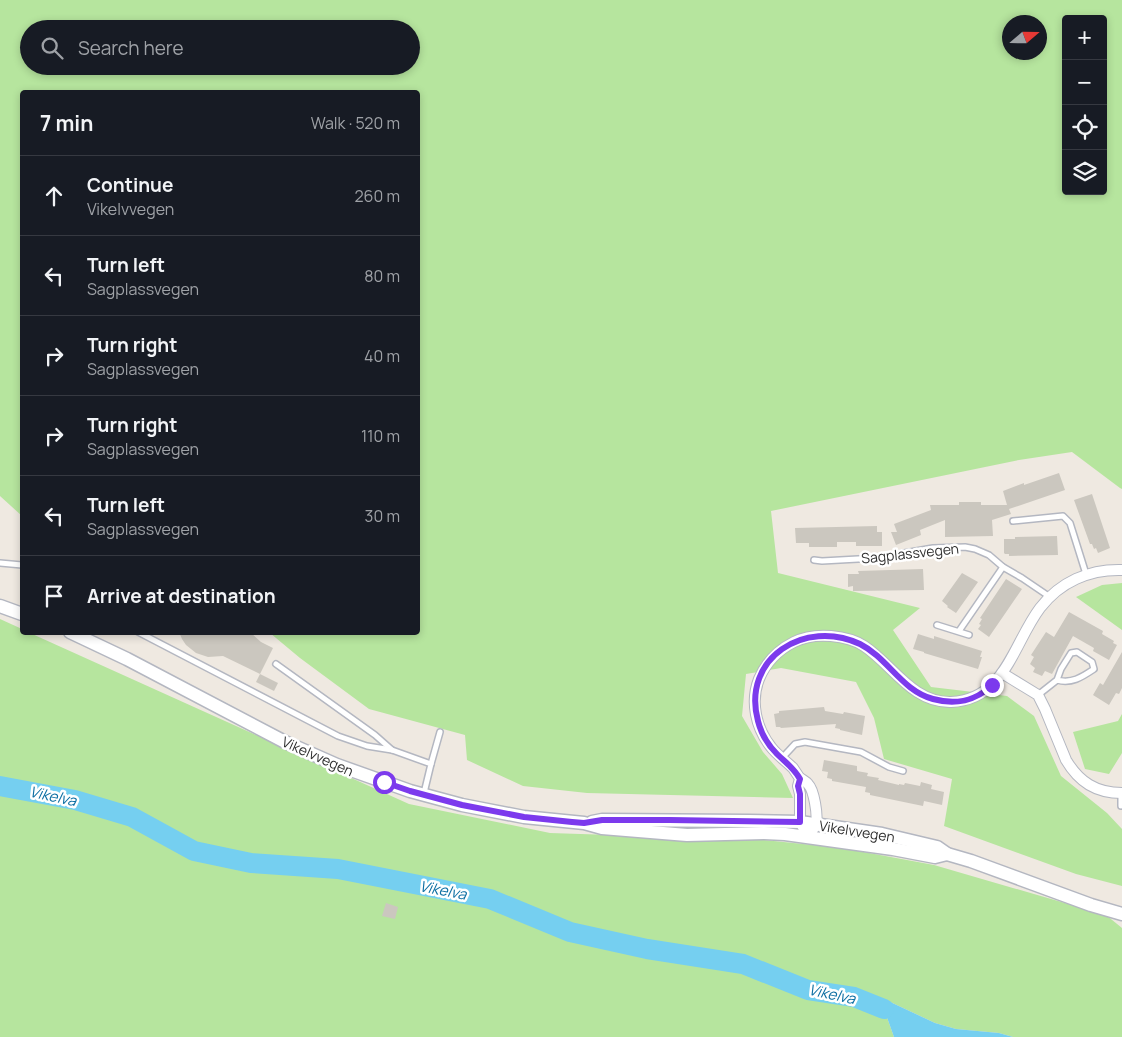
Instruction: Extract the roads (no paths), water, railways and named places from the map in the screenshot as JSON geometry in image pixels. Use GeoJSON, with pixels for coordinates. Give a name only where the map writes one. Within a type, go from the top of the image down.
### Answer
{"type":"FeatureCollection","features":[{"type":"Feature","properties":{"kind":"street"},"geometry":{"type":"LineString","coordinates":[[800,779],[798,786],[800,794],[800,822],[808,836],[816,824],[813,794],[807,782],[800,779],[794,769],[771,748],[759,726],[755,707],[759,680],[769,660],[781,650],[798,640],[811,636],[835,637],[857,643],[872,652],[915,691],[930,698],[943,701],[967,700],[988,689],[1002,673],[1039,610],[1050,597],[1067,583],[1086,574],[1108,569],[1122,570]]}},
{"type":"Feature","properties":{"kind":"street"},"geometry":{"type":"LineString","coordinates":[[0,606],[20,613]]}},
{"type":"Feature","properties":{"kind":"street","name":"Vikelvvegen"},"geometry":{"type":"LineString","coordinates":[[77,635],[127,658],[285,742],[347,770],[423,795],[490,811],[524,817],[584,823],[602,828],[687,835],[764,833],[808,836],[935,857],[947,854]]}},
{"type":"Feature","properties":{"kind":"street"},"geometry":{"type":"LineString","coordinates":[[1002,673],[1038,695],[1070,768],[1082,780],[1094,788],[1107,792],[1121,793]]}},
{"type":"Feature","properties":{"kind":"street","name":"Vikelvvegen"},"geometry":{"type":"LineString","coordinates":[[584,823],[602,820],[750,820],[800,822],[868,832],[908,839],[937,847],[947,854],[972,861],[1091,905],[1122,914]]}},
{"type":"Feature","properties":{"kind":"lane"},"geometry":{"type":"LineString","coordinates":[[1013,521],[1063,516],[1070,524],[1086,574]]}},
{"type":"Feature","properties":{"kind":"lane","name":"Sagplassvegen"},"geometry":{"type":"LineString","coordinates":[[814,560],[876,558],[933,548],[965,547],[983,551],[1003,567],[1050,597]]}},
{"type":"Feature","properties":{"kind":"lane"},"geometry":{"type":"LineString","coordinates":[[0,563],[20,565]]}},
{"type":"Feature","properties":{"kind":"lane"},"geometry":{"type":"LineString","coordinates":[[959,631],[1003,567]]}},
{"type":"Feature","properties":{"kind":"lane"},"geometry":{"type":"LineString","coordinates":[[937,625],[969,635]]}},
{"type":"Feature","properties":{"kind":"lane"},"geometry":{"type":"LineString","coordinates":[[144,635],[338,736],[367,746],[392,750],[431,764]]}},
{"type":"Feature","properties":{"kind":"lane"},"geometry":{"type":"LineString","coordinates":[[1038,695],[1058,680],[1061,669],[1071,654],[1077,652],[1092,662],[1094,670],[1082,678],[1070,682],[1058,680]]}},
{"type":"Feature","properties":{"kind":"lane"},"geometry":{"type":"LineString","coordinates":[[276,664],[375,735],[392,750]]}},
{"type":"Feature","properties":{"kind":"lane"},"geometry":{"type":"LineString","coordinates":[[423,795],[440,732]]}},
{"type":"Feature","properties":{"kind":"lane"},"geometry":{"type":"LineString","coordinates":[[782,758],[795,744],[805,742],[861,752],[889,767],[903,771]]}},
{"type":"Feature","properties":{"kind":"lane"},"geometry":{"type":"LineString","coordinates":[[1121,793],[1121,806]]}},
{"type":"Feature","properties":{"kind":"water"},"geometry":{"type":"Polygon","coordinates":[[[886,1000],[935,1023],[956,1029],[999,1033],[1013,1037],[894,1037],[884,1009],[886,1000]]]}},
{"type":"Feature","properties":{"kind":"waterway","name":"Vikelva"},"geometry":{"type":"LineString","coordinates":[[0,786],[75,800],[132,817],[194,851],[251,863],[338,869],[490,899],[570,932],[647,949],[743,964],[808,990],[854,997],[884,1009]]}}]}
